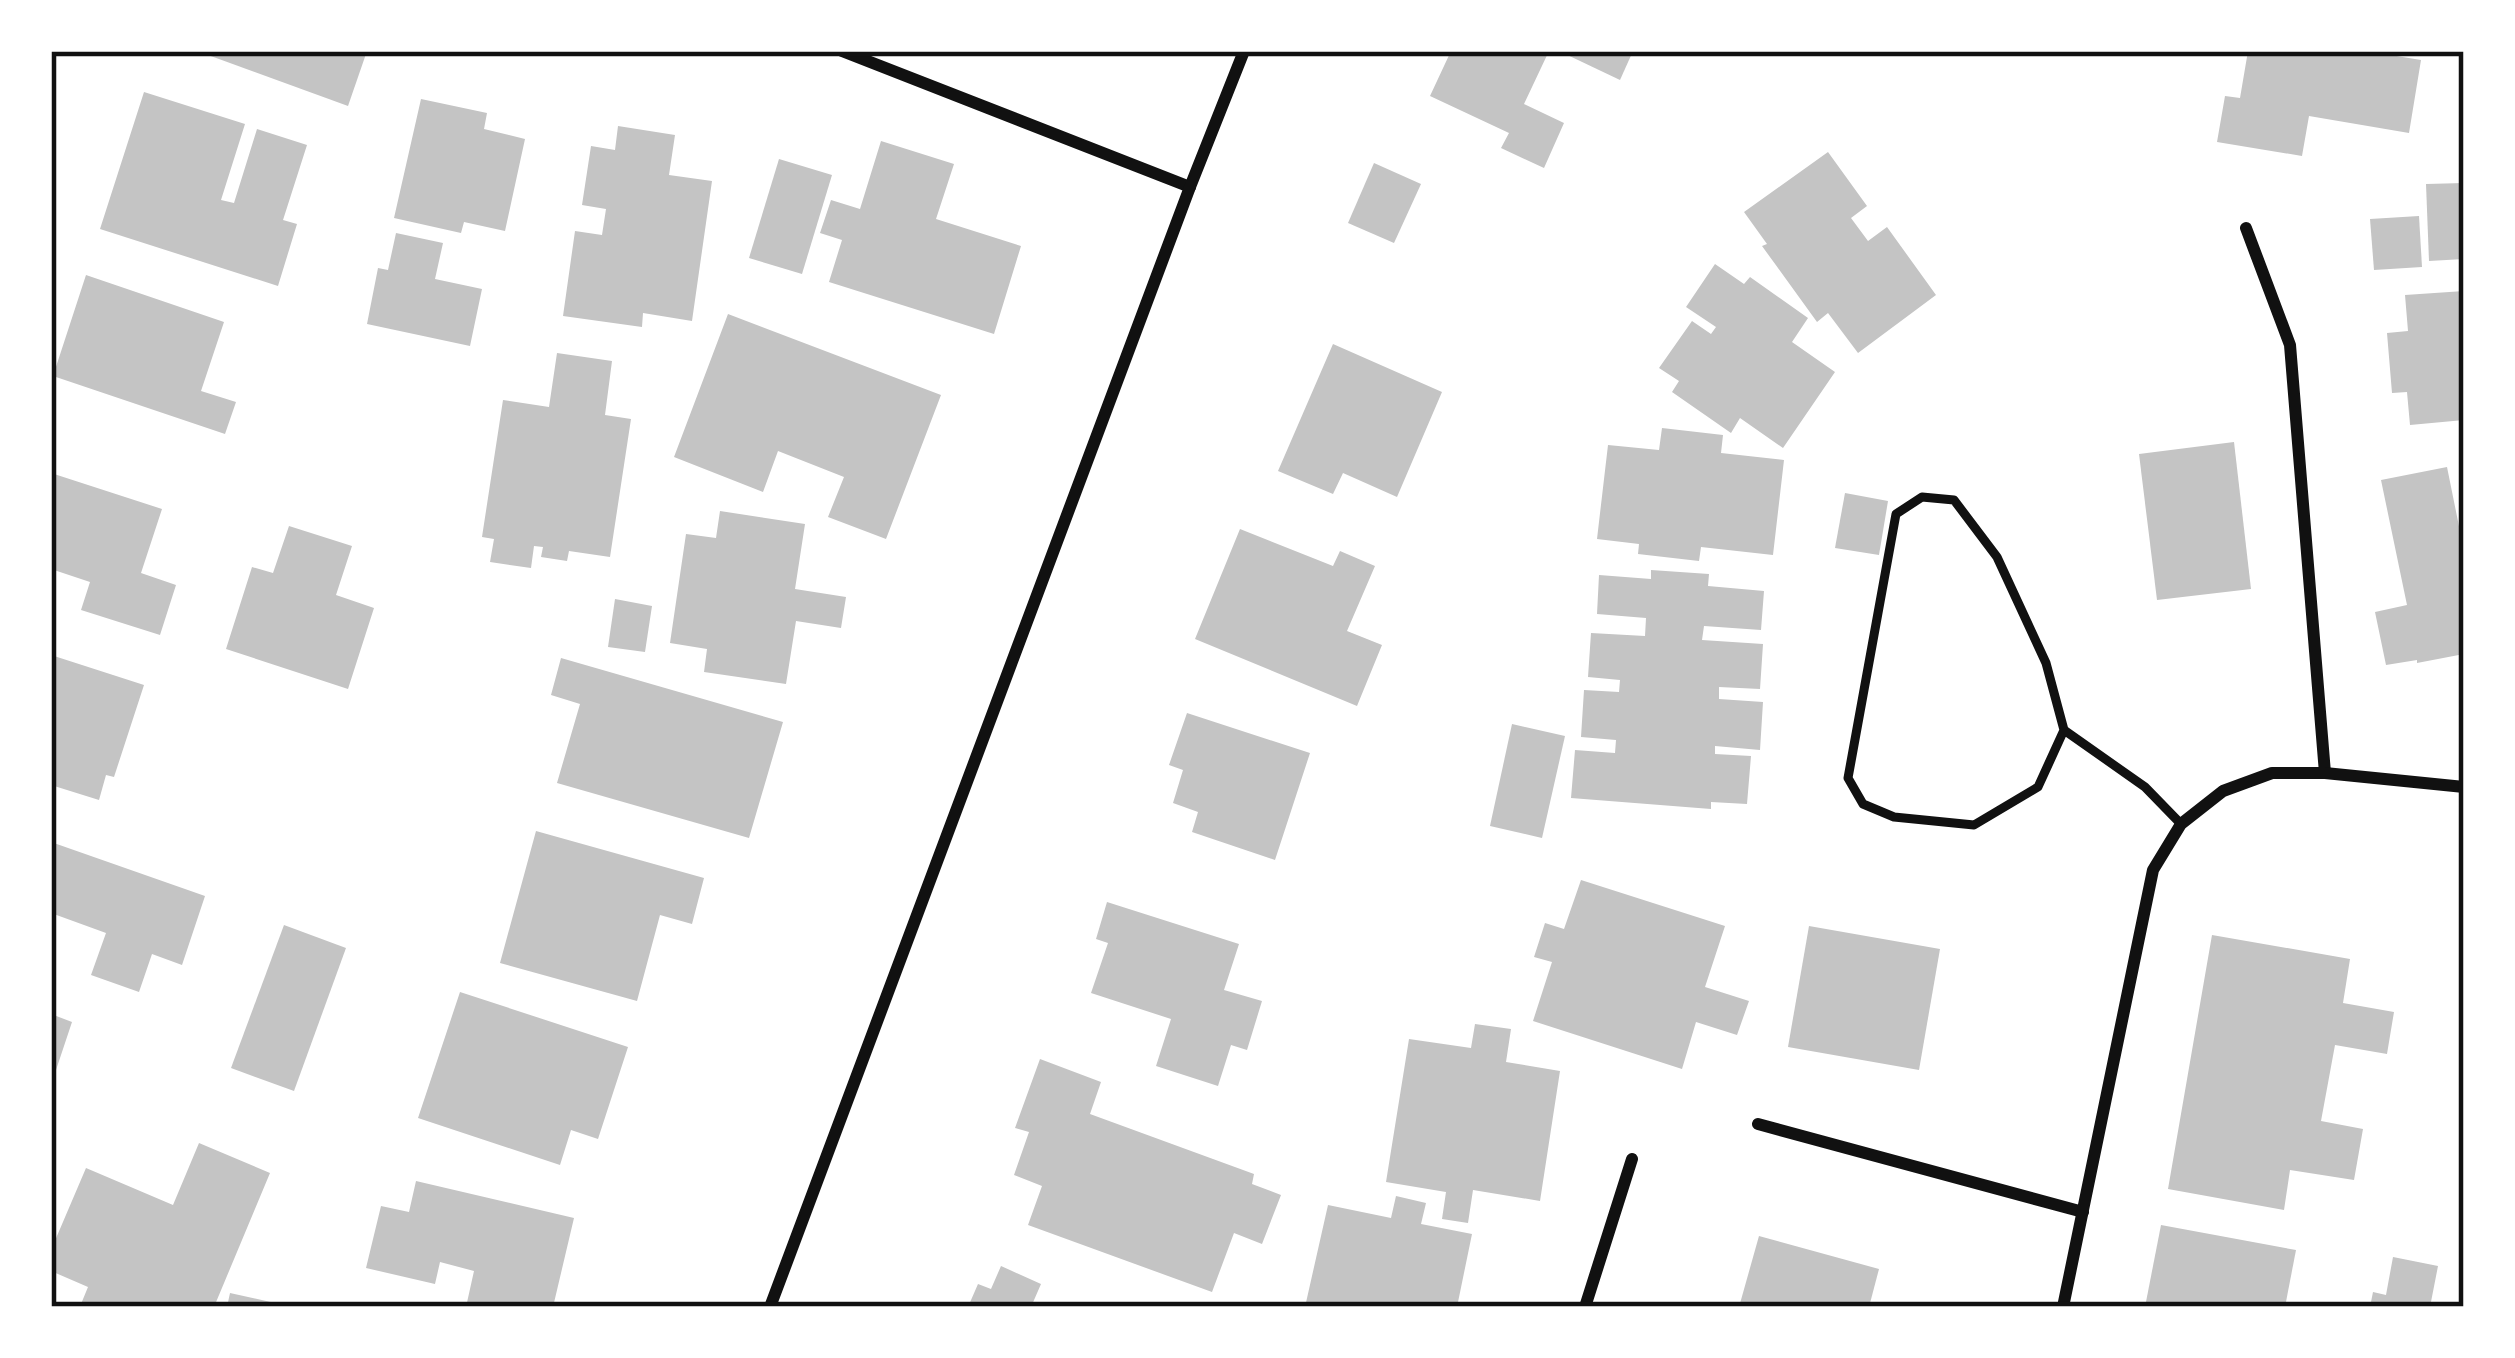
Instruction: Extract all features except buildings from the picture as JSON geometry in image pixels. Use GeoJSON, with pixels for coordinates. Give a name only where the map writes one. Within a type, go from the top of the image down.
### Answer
{"type":"FeatureCollection","features":[{"type":"Feature","properties":{"kind":"street"},"geometry":{"type":"LineString","coordinates":[[842,51],[1190,187]]}},
{"type":"Feature","properties":{"kind":"street"},"geometry":{"type":"LineString","coordinates":[[770,1307],[1244,51]]}},
{"type":"Feature","properties":{"kind":"street"},"geometry":{"type":"LineString","coordinates":[[2246,228],[2290,345],[2325,773]]}},
{"type":"Feature","properties":{"kind":"street"},"geometry":{"type":"LineString","coordinates":[[2063,1307],[2153,870],[2181,824],[2223,791],[2272,772],[2464,787]]}},
{"type":"Feature","properties":{"kind":"street"},"geometry":{"type":"LineString","coordinates":[[1758,1124],[2083,1212]]}},
{"type":"Feature","properties":{"kind":"street"},"geometry":{"type":"LineString","coordinates":[[1585,1307],[1632,1159]]}},
{"type":"Feature","properties":{"kind":"lane"},"geometry":{"type":"LineString","coordinates":[[2065,730],[2038,787],[1974,825],[1894,817],[1863,804],[1848,778],[1896,514],[1922,497],[1954,500],[1997,556],[2047,663],[2065,730],[2145,787],[2181,824]]}}]}
